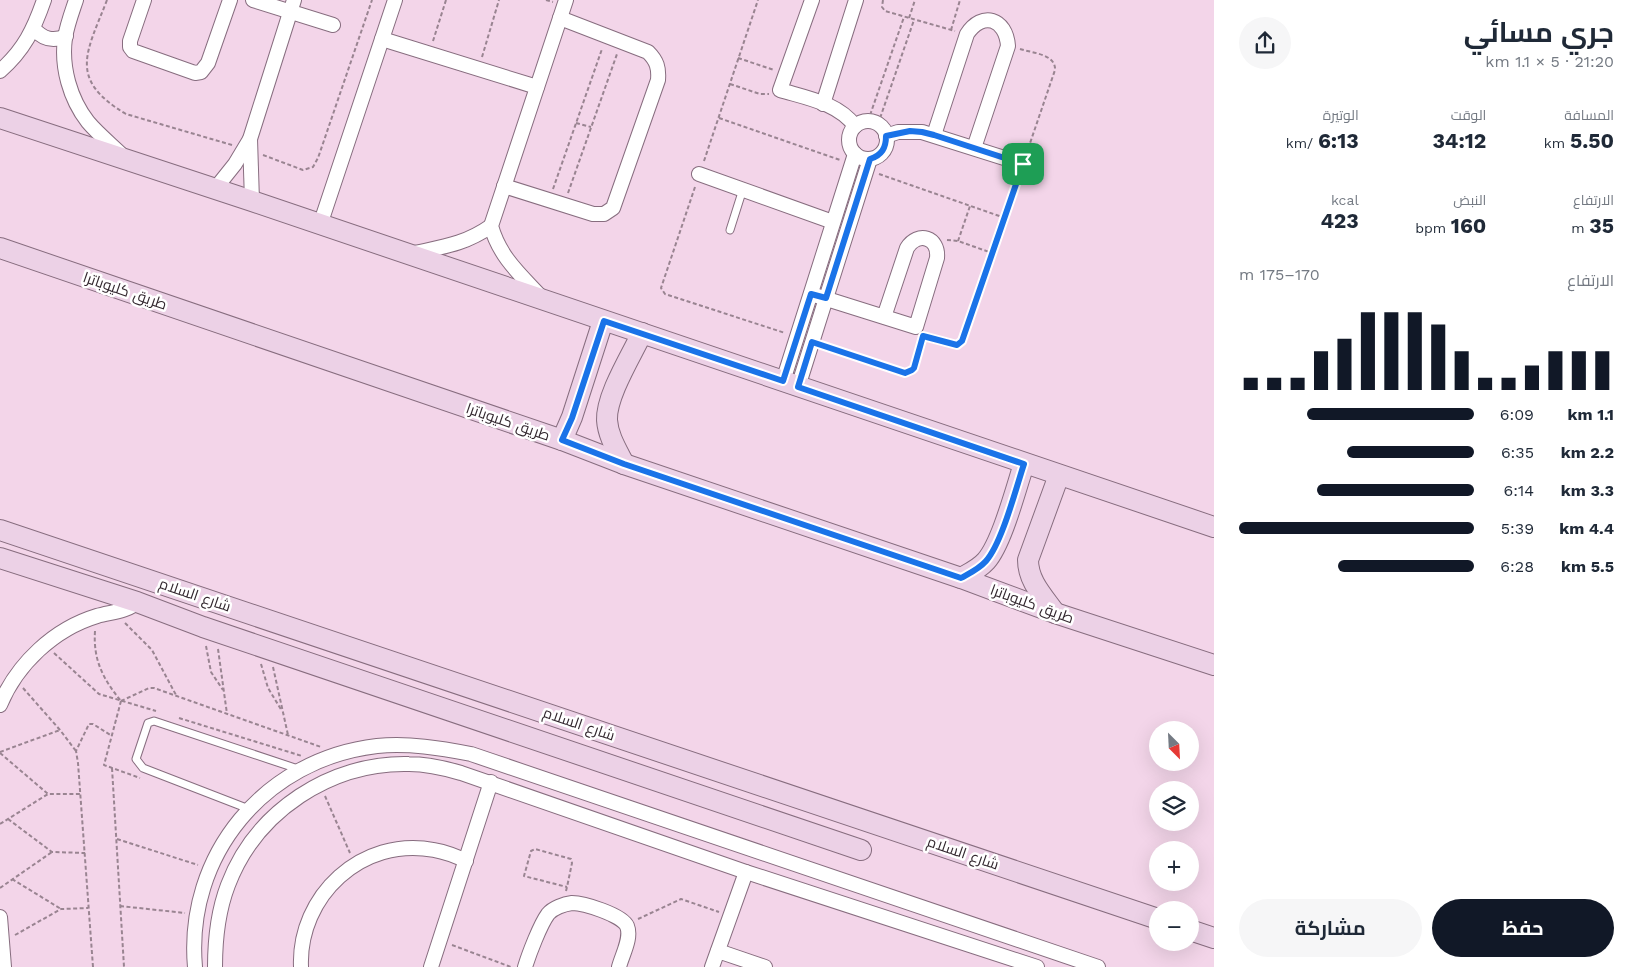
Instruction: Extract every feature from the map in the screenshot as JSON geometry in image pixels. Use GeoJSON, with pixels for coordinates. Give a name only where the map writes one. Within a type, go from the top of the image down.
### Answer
{"type":"FeatureCollection","features":[{"type":"Feature","properties":{"kind":"main road"},"geometry":{"type":"LineString","coordinates":[[0,118],[252,201],[1214,527]]}},
{"type":"Feature","properties":{"kind":"main road","name":"طريق كليوباترا"},"geometry":{"type":"LineString","coordinates":[[0,248],[562,440],[624,464],[961,578],[1055,613],[1214,665]]}},
{"type":"Feature","properties":{"kind":"main road"},"geometry":{"type":"LineString","coordinates":[[562,440],[572,418],[604,321]]}},
{"type":"Feature","properties":{"kind":"main road"},"geometry":{"type":"LineString","coordinates":[[624,464],[609,430],[609,409],[612,394],[642,334]]}},
{"type":"Feature","properties":{"kind":"main road"},"geometry":{"type":"LineString","coordinates":[[961,578],[979,568],[996,546],[1024,464]]}},
{"type":"Feature","properties":{"kind":"main road"},"geometry":{"type":"LineString","coordinates":[[1055,613],[1031,578],[1028,570],[1028,560],[1059,475]]}},
{"type":"Feature","properties":{"kind":"main road","name":"شارع السلام"},"geometry":{"type":"LineString","coordinates":[[0,530],[1149,916]]}},
{"type":"Feature","properties":{"kind":"main road","name":"شارع السلام"},"geometry":{"type":"LineString","coordinates":[[0,558],[137,602],[209,629],[861,850]]}},
{"type":"Feature","properties":{"kind":"main road"},"geometry":{"type":"LineString","coordinates":[[1199,933],[1214,938]]}},
{"type":"Feature","properties":{"kind":"street"},"geometry":{"type":"LineString","coordinates":[[0,71],[17,54],[34,29],[44,0]]}},
{"type":"Feature","properties":{"kind":"street"},"geometry":{"type":"LineString","coordinates":[[76,0],[66,36],[65,62],[70,87],[74,99],[88,121],[127,160]]}},
{"type":"Feature","properties":{"kind":"street"},"geometry":{"type":"LineString","coordinates":[[144,0],[130,41],[133,51],[195,72],[201,72],[208,64],[230,0]]}},
{"type":"Feature","properties":{"kind":"street"},"geometry":{"type":"LineString","coordinates":[[253,0],[292,6],[333,25]]}},
{"type":"Feature","properties":{"kind":"street"},"geometry":{"type":"LineString","coordinates":[[320,225],[395,0]]}},
{"type":"Feature","properties":{"kind":"street"},"geometry":{"type":"LineString","coordinates":[[545,301],[504,256],[496,242],[491,226],[566,0]]}},
{"type":"Feature","properties":{"kind":"street"},"geometry":{"type":"LineString","coordinates":[[791,384],[812,342],[868,164],[883,151],[886,144],[886,136],[883,129],[867,124],[823,104],[780,90],[812,0]]}},
{"type":"Feature","properties":{"kind":"street"},"geometry":{"type":"LineString","coordinates":[[823,104],[856,0]]}},
{"type":"Feature","properties":{"kind":"street"},"geometry":{"type":"LineString","coordinates":[[215,189],[248,146],[292,6]]}},
{"type":"Feature","properties":{"kind":"street"},"geometry":{"type":"LineString","coordinates":[[504,186],[594,214],[604,214],[613,208],[658,80],[655,60],[648,52],[560,18]]}},
{"type":"Feature","properties":{"kind":"street"},"geometry":{"type":"LineString","coordinates":[[934,135],[966,34],[972,25],[982,20],[992,21],[1002,26],[1007,35],[1008,46],[974,148]]}},
{"type":"Feature","properties":{"kind":"street"},"geometry":{"type":"LineString","coordinates":[[34,29],[42,37],[48,39],[54,40],[66,36]]}},
{"type":"Feature","properties":{"kind":"street"},"geometry":{"type":"LineString","coordinates":[[382,39],[537,87]]}},
{"type":"Feature","properties":{"kind":"street"},"geometry":{"type":"LineString","coordinates":[[791,384],[797,337],[853,159],[849,140],[851,132],[867,124]]}},
{"type":"Feature","properties":{"kind":"street"},"geometry":{"type":"LineString","coordinates":[[886,136],[910,131],[922,132],[1023,164]]}},
{"type":"Feature","properties":{"kind":"street"},"geometry":{"type":"LineString","coordinates":[[248,146],[252,201]]}},
{"type":"Feature","properties":{"kind":"street"},"geometry":{"type":"LineString","coordinates":[[853,159],[862,158],[868,164]]}},
{"type":"Feature","properties":{"kind":"street"},"geometry":{"type":"LineString","coordinates":[[700,174],[833,222]]}},
{"type":"Feature","properties":{"kind":"street"},"geometry":{"type":"LineString","coordinates":[[407,254],[462,242],[477,236],[491,226]]}},
{"type":"Feature","properties":{"kind":"street"},"geometry":{"type":"LineString","coordinates":[[811,294],[884,317],[919,331],[938,252],[930,240],[924,238],[917,239],[910,242],[906,248],[884,317]]}},
{"type":"Feature","properties":{"kind":"street"},"geometry":{"type":"LineString","coordinates":[[0,705],[14,678],[28,660],[60,633],[95,616],[128,609],[137,602]]}},
{"type":"Feature","properties":{"kind":"street"},"geometry":{"type":"LineString","coordinates":[[195,967],[196,915],[205,881],[219,850],[238,822],[261,796],[301,770],[340,754],[376,746],[408,745],[439,747],[471,754],[1098,967]]}},
{"type":"Feature","properties":{"kind":"street"},"geometry":{"type":"LineString","coordinates":[[215,967],[215,941],[219,912],[228,884],[240,858],[257,834],[276,813],[300,795],[320,784],[352,771],[380,765],[410,764],[438,766],[491,782],[746,872],[1037,967]]}},
{"type":"Feature","properties":{"kind":"street"},"geometry":{"type":"LineString","coordinates":[[431,967],[491,782]]}},
{"type":"Feature","properties":{"kind":"street"},"geometry":{"type":"LineString","coordinates":[[591,816],[598,796]]}},
{"type":"Feature","properties":{"kind":"street"},"geometry":{"type":"LineString","coordinates":[[301,967],[303,939],[307,922],[315,906],[324,891],[336,878],[354,865],[381,852],[416,848],[442,852],[466,861]]}},
{"type":"Feature","properties":{"kind":"street"},"geometry":{"type":"LineString","coordinates":[[712,967],[746,872]]}},
{"type":"Feature","properties":{"kind":"street"},"geometry":{"type":"LineString","coordinates":[[525,967],[548,914],[563,905],[580,904],[615,915],[622,919],[626,925],[627,940],[618,967]]}},
{"type":"Feature","properties":{"kind":"street"},"geometry":{"type":"LineString","coordinates":[[917,927],[923,907]]}},
{"type":"Feature","properties":{"kind":"street"},"geometry":{"type":"LineString","coordinates":[[0,917],[4,967]]}},
{"type":"Feature","properties":{"kind":"street"},"geometry":{"type":"LineString","coordinates":[[718,951],[765,967]]}},
{"type":"Feature","properties":{"kind":"lane"},"geometry":{"type":"LineString","coordinates":[[730,230],[743,189]]}},
{"type":"Feature","properties":{"kind":"lane"},"geometry":{"type":"LineString","coordinates":[[249,809],[140,766],[136,759],[148,723],[154,721],[301,770]]}},
{"type":"Feature","properties":{"kind":"path"},"geometry":{"type":"LineString","coordinates":[[107,0],[87,51],[87,66],[90,80],[98,93],[111,105],[126,114],[248,146],[304,170],[313,167],[318,158],[372,0]]}},
{"type":"Feature","properties":{"kind":"path"},"geometry":{"type":"LineString","coordinates":[[429,54],[446,0]]}},
{"type":"Feature","properties":{"kind":"path"},"geometry":{"type":"LineString","coordinates":[[478,69],[499,0]]}},
{"type":"Feature","properties":{"kind":"path"},"geometry":{"type":"LineString","coordinates":[[758,0],[661,288],[664,294],[797,337]]}},
{"type":"Feature","properties":{"kind":"path"},"geometry":{"type":"LineString","coordinates":[[883,0],[882,7],[885,12],[966,34]]}},
{"type":"Feature","properties":{"kind":"path"},"geometry":{"type":"LineString","coordinates":[[909,18],[915,0]]}},
{"type":"Feature","properties":{"kind":"path"},"geometry":{"type":"LineString","coordinates":[[950,30],[960,0]]}},
{"type":"Feature","properties":{"kind":"path"},"geometry":{"type":"LineString","coordinates":[[867,124],[904,17]]}},
{"type":"Feature","properties":{"kind":"path"},"geometry":{"type":"LineString","coordinates":[[867,124],[914,20]]}},
{"type":"Feature","properties":{"kind":"path"},"geometry":{"type":"LineString","coordinates":[[549,200],[607,36]]}},
{"type":"Feature","properties":{"kind":"path"},"geometry":{"type":"LineString","coordinates":[[564,205],[621,42]]}},
{"type":"Feature","properties":{"kind":"path"},"geometry":{"type":"LineString","coordinates":[[812,342],[905,373],[914,368],[919,331],[957,345],[960,344],[1005,218],[1056,64],[1053,59],[1048,57],[1008,46]]}},
{"type":"Feature","properties":{"kind":"path"},"geometry":{"type":"LineString","coordinates":[[738,58],[786,74]]}},
{"type":"Feature","properties":{"kind":"path"},"geometry":{"type":"LineString","coordinates":[[730,84],[760,94],[780,90]]}},
{"type":"Feature","properties":{"kind":"path"},"geometry":{"type":"LineString","coordinates":[[719,118],[853,159]]}},
{"type":"Feature","properties":{"kind":"path"},"geometry":{"type":"LineString","coordinates":[[576,123],[591,127]]}},
{"type":"Feature","properties":{"kind":"path"},"geometry":{"type":"LineString","coordinates":[[868,164],[970,206],[1005,218]]}},
{"type":"Feature","properties":{"kind":"path"},"geometry":{"type":"LineString","coordinates":[[958,241],[970,206]]}},
{"type":"Feature","properties":{"kind":"path"},"geometry":{"type":"LineString","coordinates":[[935,245],[942,241],[958,241],[992,253]]}},
{"type":"Feature","properties":{"kind":"path"},"geometry":{"type":"LineString","coordinates":[[114,611],[152,650],[176,695]]}},
{"type":"Feature","properties":{"kind":"path"},"geometry":{"type":"LineString","coordinates":[[95,616],[94,641],[98,663],[107,683],[121,701]]}},
{"type":"Feature","properties":{"kind":"path"},"geometry":{"type":"LineString","coordinates":[[209,629],[211,672],[224,691]]}},
{"type":"Feature","properties":{"kind":"path"},"geometry":{"type":"LineString","coordinates":[[209,629],[224,691],[227,714]]}},
{"type":"Feature","properties":{"kind":"path"},"geometry":{"type":"LineString","coordinates":[[45,645],[102,696],[159,712]]}},
{"type":"Feature","properties":{"kind":"path"},"geometry":{"type":"LineString","coordinates":[[263,647],[268,688],[283,713]]}},
{"type":"Feature","properties":{"kind":"path"},"geometry":{"type":"LineString","coordinates":[[263,647],[288,735]]}},
{"type":"Feature","properties":{"kind":"path"},"geometry":{"type":"LineString","coordinates":[[14,678],[76,751]]}},
{"type":"Feature","properties":{"kind":"path"},"geometry":{"type":"LineString","coordinates":[[121,701],[152,688],[340,754]]}},
{"type":"Feature","properties":{"kind":"path"},"geometry":{"type":"LineString","coordinates":[[178,718],[320,761]]}},
{"type":"Feature","properties":{"kind":"path"},"geometry":{"type":"LineString","coordinates":[[93,967],[76,751],[89,724],[93,724],[112,736]]}},
{"type":"Feature","properties":{"kind":"path"},"geometry":{"type":"LineString","coordinates":[[48,794],[0,752],[60,730]]}},
{"type":"Feature","properties":{"kind":"path"},"geometry":{"type":"LineString","coordinates":[[112,768],[124,967]]}},
{"type":"Feature","properties":{"kind":"path"},"geometry":{"type":"LineString","coordinates":[[320,784],[354,865]]}},
{"type":"Feature","properties":{"kind":"path"},"geometry":{"type":"LineString","coordinates":[[0,824],[48,794],[80,794]]}},
{"type":"Feature","properties":{"kind":"path"},"geometry":{"type":"LineString","coordinates":[[8,819],[52,852],[85,854]]}},
{"type":"Feature","properties":{"kind":"path"},"geometry":{"type":"LineString","coordinates":[[116,839],[203,867]]}},
{"type":"Feature","properties":{"kind":"path"},"geometry":{"type":"LineString","coordinates":[[563,905],[567,887],[572,863],[571,860],[535,849],[531,851],[524,876],[567,887]]}},
{"type":"Feature","properties":{"kind":"path"},"geometry":{"type":"LineString","coordinates":[[0,888],[52,852]]}},
{"type":"Feature","properties":{"kind":"path"},"geometry":{"type":"LineString","coordinates":[[12,879],[61,909]]}},
{"type":"Feature","properties":{"kind":"path"},"geometry":{"type":"LineString","coordinates":[[626,925],[681,899],[730,916]]}},
{"type":"Feature","properties":{"kind":"path"},"geometry":{"type":"LineString","coordinates":[[120,906],[196,915]]}},
{"type":"Feature","properties":{"kind":"path"},"geometry":{"type":"LineString","coordinates":[[2,943],[61,909],[88,908]]}},
{"type":"Feature","properties":{"kind":"path"},"geometry":{"type":"LineString","coordinates":[[440,940],[511,967]]}},
{"type":"Feature","properties":{"kind":"route"},"geometry":{"type":"LineString","coordinates":[[898,132],[922,132],[1023,164],[960,344],[957,345],[923,336],[914,368],[905,373],[812,342],[798,387],[1024,464],[996,546],[986,561],[970,574],[961,578],[624,464],[562,440],[572,418],[588,364],[604,321],[783,381],[811,294],[826,298],[870,159],[883,151],[886,144],[886,136],[898,132]]}}]}
